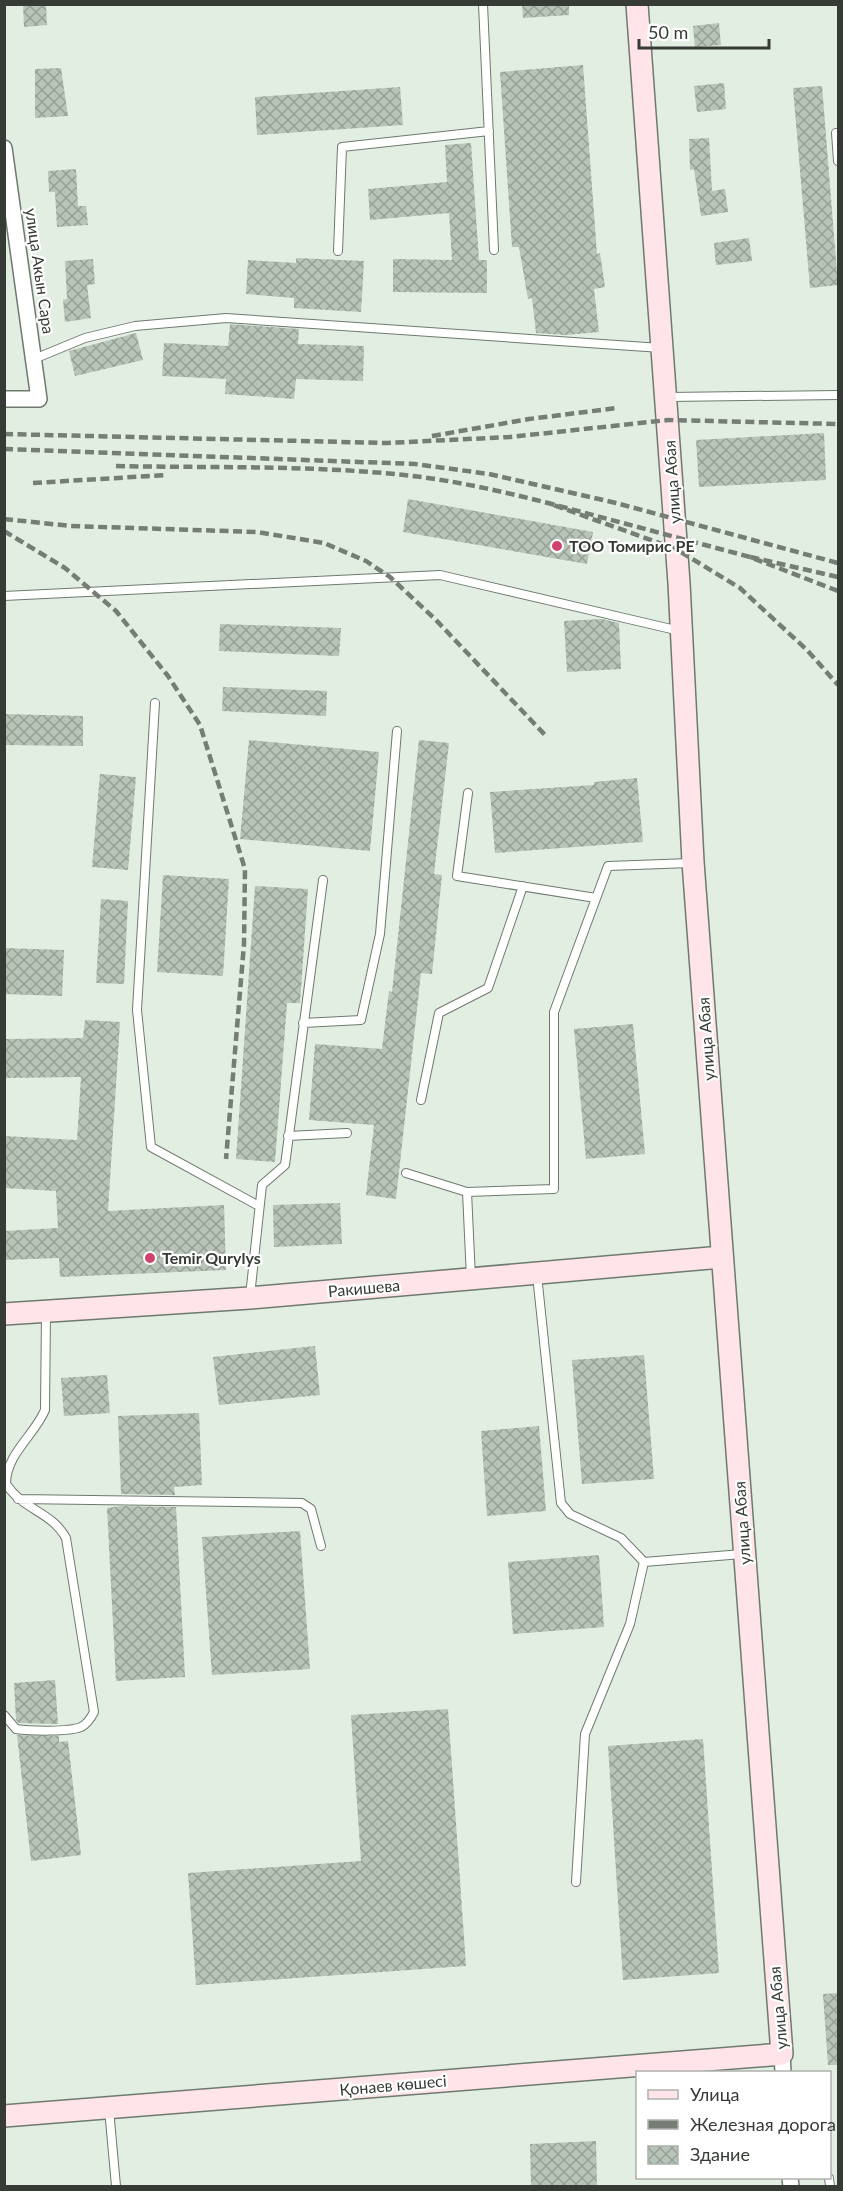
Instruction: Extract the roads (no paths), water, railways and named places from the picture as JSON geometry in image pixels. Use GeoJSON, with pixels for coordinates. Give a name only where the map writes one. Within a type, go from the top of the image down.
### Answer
{"type":"FeatureCollection","features":[{"type":"Feature","properties":{"kind":"street","name":"улица Абая"},"geometry":{"type":"LineString","coordinates":[[637,4],[663,348],[693,862],[782,2063]]}},
{"type":"Feature","properties":{"kind":"street","name":"улица Акын Сара"},"geometry":{"type":"LineString","coordinates":[[4,148],[39,399],[4,399]]}},
{"type":"Feature","properties":{"kind":"street","name":"Ракишева"},"geometry":{"type":"LineString","coordinates":[[4,1314],[250,1298],[723,1257]]}},
{"type":"Feature","properties":{"kind":"street","name":"Қонаев көшесі"},"geometry":{"type":"LineString","coordinates":[[662,2071],[782,2063]]}},
{"type":"Feature","properties":{"kind":"street","name":"Қонаев көшесі"},"geometry":{"type":"LineString","coordinates":[[4,2116],[636,2073]]}},
{"type":"Feature","properties":{"kind":"lane"},"geometry":{"type":"LineString","coordinates":[[483,4],[494,250]]}},
{"type":"Feature","properties":{"kind":"lane"},"geometry":{"type":"LineString","coordinates":[[339,251],[342,147],[489,131]]}},
{"type":"Feature","properties":{"kind":"lane"},"geometry":{"type":"LineString","coordinates":[[836,133],[838,161]]}},
{"type":"Feature","properties":{"kind":"lane"},"geometry":{"type":"LineString","coordinates":[[34,359],[85,338],[135,326],[226,318],[663,348]]}},
{"type":"Feature","properties":{"kind":"lane"},"geometry":{"type":"LineString","coordinates":[[666,397],[838,394]]}},
{"type":"Feature","properties":{"kind":"lane"},"geometry":{"type":"LineString","coordinates":[[4,596],[440,575],[681,631]]}},
{"type":"Feature","properties":{"kind":"lane"},"geometry":{"type":"LineString","coordinates":[[155,702],[137,1010],[151,1147],[259,1206]]}},
{"type":"Feature","properties":{"kind":"lane"},"geometry":{"type":"LineString","coordinates":[[303,1023],[361,1020],[380,934],[397,731]]}},
{"type":"Feature","properties":{"kind":"lane"},"geometry":{"type":"LineString","coordinates":[[468,793],[457,876],[597,898]]}},
{"type":"Feature","properties":{"kind":"lane"},"geometry":{"type":"LineString","coordinates":[[406,1173],[466,1192],[554,1189],[554,1012],[608,867],[693,862]]}},
{"type":"Feature","properties":{"kind":"lane"},"geometry":{"type":"LineString","coordinates":[[250,1298],[262,1185],[285,1165],[323,880]]}},
{"type":"Feature","properties":{"kind":"lane"},"geometry":{"type":"LineString","coordinates":[[421,1100],[439,1013],[488,987],[523,886]]}},
{"type":"Feature","properties":{"kind":"lane"},"geometry":{"type":"LineString","coordinates":[[288,1136],[347,1133]]}},
{"type":"Feature","properties":{"kind":"lane"},"geometry":{"type":"LineString","coordinates":[[466,1192],[471,1279]]}},
{"type":"Feature","properties":{"kind":"lane"},"geometry":{"type":"LineString","coordinates":[[537,1274],[561,1503],[570,1514],[621,1538],[644,1562]]}},
{"type":"Feature","properties":{"kind":"lane"},"geometry":{"type":"LineString","coordinates":[[4,1714],[16,1729],[26,1731],[80,1728],[90,1721],[94,1713],[66,1538],[54,1522],[16,1499],[6,1484],[9,1463],[40,1421],[45,1410],[46,1311]]}},
{"type":"Feature","properties":{"kind":"lane"},"geometry":{"type":"LineString","coordinates":[[16,1499],[302,1503],[311,1509],[321,1546]]}},
{"type":"Feature","properties":{"kind":"lane"},"geometry":{"type":"LineString","coordinates":[[644,1562],[744,1554]]}},
{"type":"Feature","properties":{"kind":"lane"},"geometry":{"type":"LineString","coordinates":[[576,1882],[585,1734],[630,1624],[644,1562]]}},
{"type":"Feature","properties":{"kind":"lane"},"geometry":{"type":"LineString","coordinates":[[108,2108],[116,2187]]}},
{"type":"Feature","properties":{"kind":"railway"},"geometry":{"type":"LineString","coordinates":[[432,436],[529,419],[617,408]]}},
{"type":"Feature","properties":{"kind":"railway"},"geometry":{"type":"LineString","coordinates":[[4,434],[387,443],[510,437],[668,420],[838,424]]}},
{"type":"Feature","properties":{"kind":"railway"},"geometry":{"type":"LineString","coordinates":[[4,449],[415,464],[489,474],[616,503],[838,563]]}},
{"type":"Feature","properties":{"kind":"railway"},"geometry":{"type":"LineString","coordinates":[[116,466],[296,468],[368,472],[458,483],[548,503]]}},
{"type":"Feature","properties":{"kind":"railway"},"geometry":{"type":"LineString","coordinates":[[33,483],[167,475]]}},
{"type":"Feature","properties":{"kind":"railway"},"geometry":{"type":"LineString","coordinates":[[750,557],[548,503],[676,549],[740,588],[807,650],[838,685]]}},
{"type":"Feature","properties":{"kind":"railway"},"geometry":{"type":"LineString","coordinates":[[4,519],[71,526],[257,532],[324,543],[366,561],[390,577],[435,619],[546,736]]}},
{"type":"Feature","properties":{"kind":"railway"},"geometry":{"type":"LineString","coordinates":[[4,531],[65,568],[116,611],[168,676],[200,725],[245,869],[244,944],[226,1159]]}},
{"type":"Feature","properties":{"kind":"railway"},"geometry":{"type":"LineString","coordinates":[[838,577],[750,557],[838,591]]}},
{"type":"Feature","properties":{"kind":"place","name":"ТОО Томирис РЕ"},"geometry":{"type":"Point","coordinates":[557,546]}},
{"type":"Feature","properties":{"kind":"place","name":"Temir Qurylys"},"geometry":{"type":"Point","coordinates":[150,1258]}}]}
